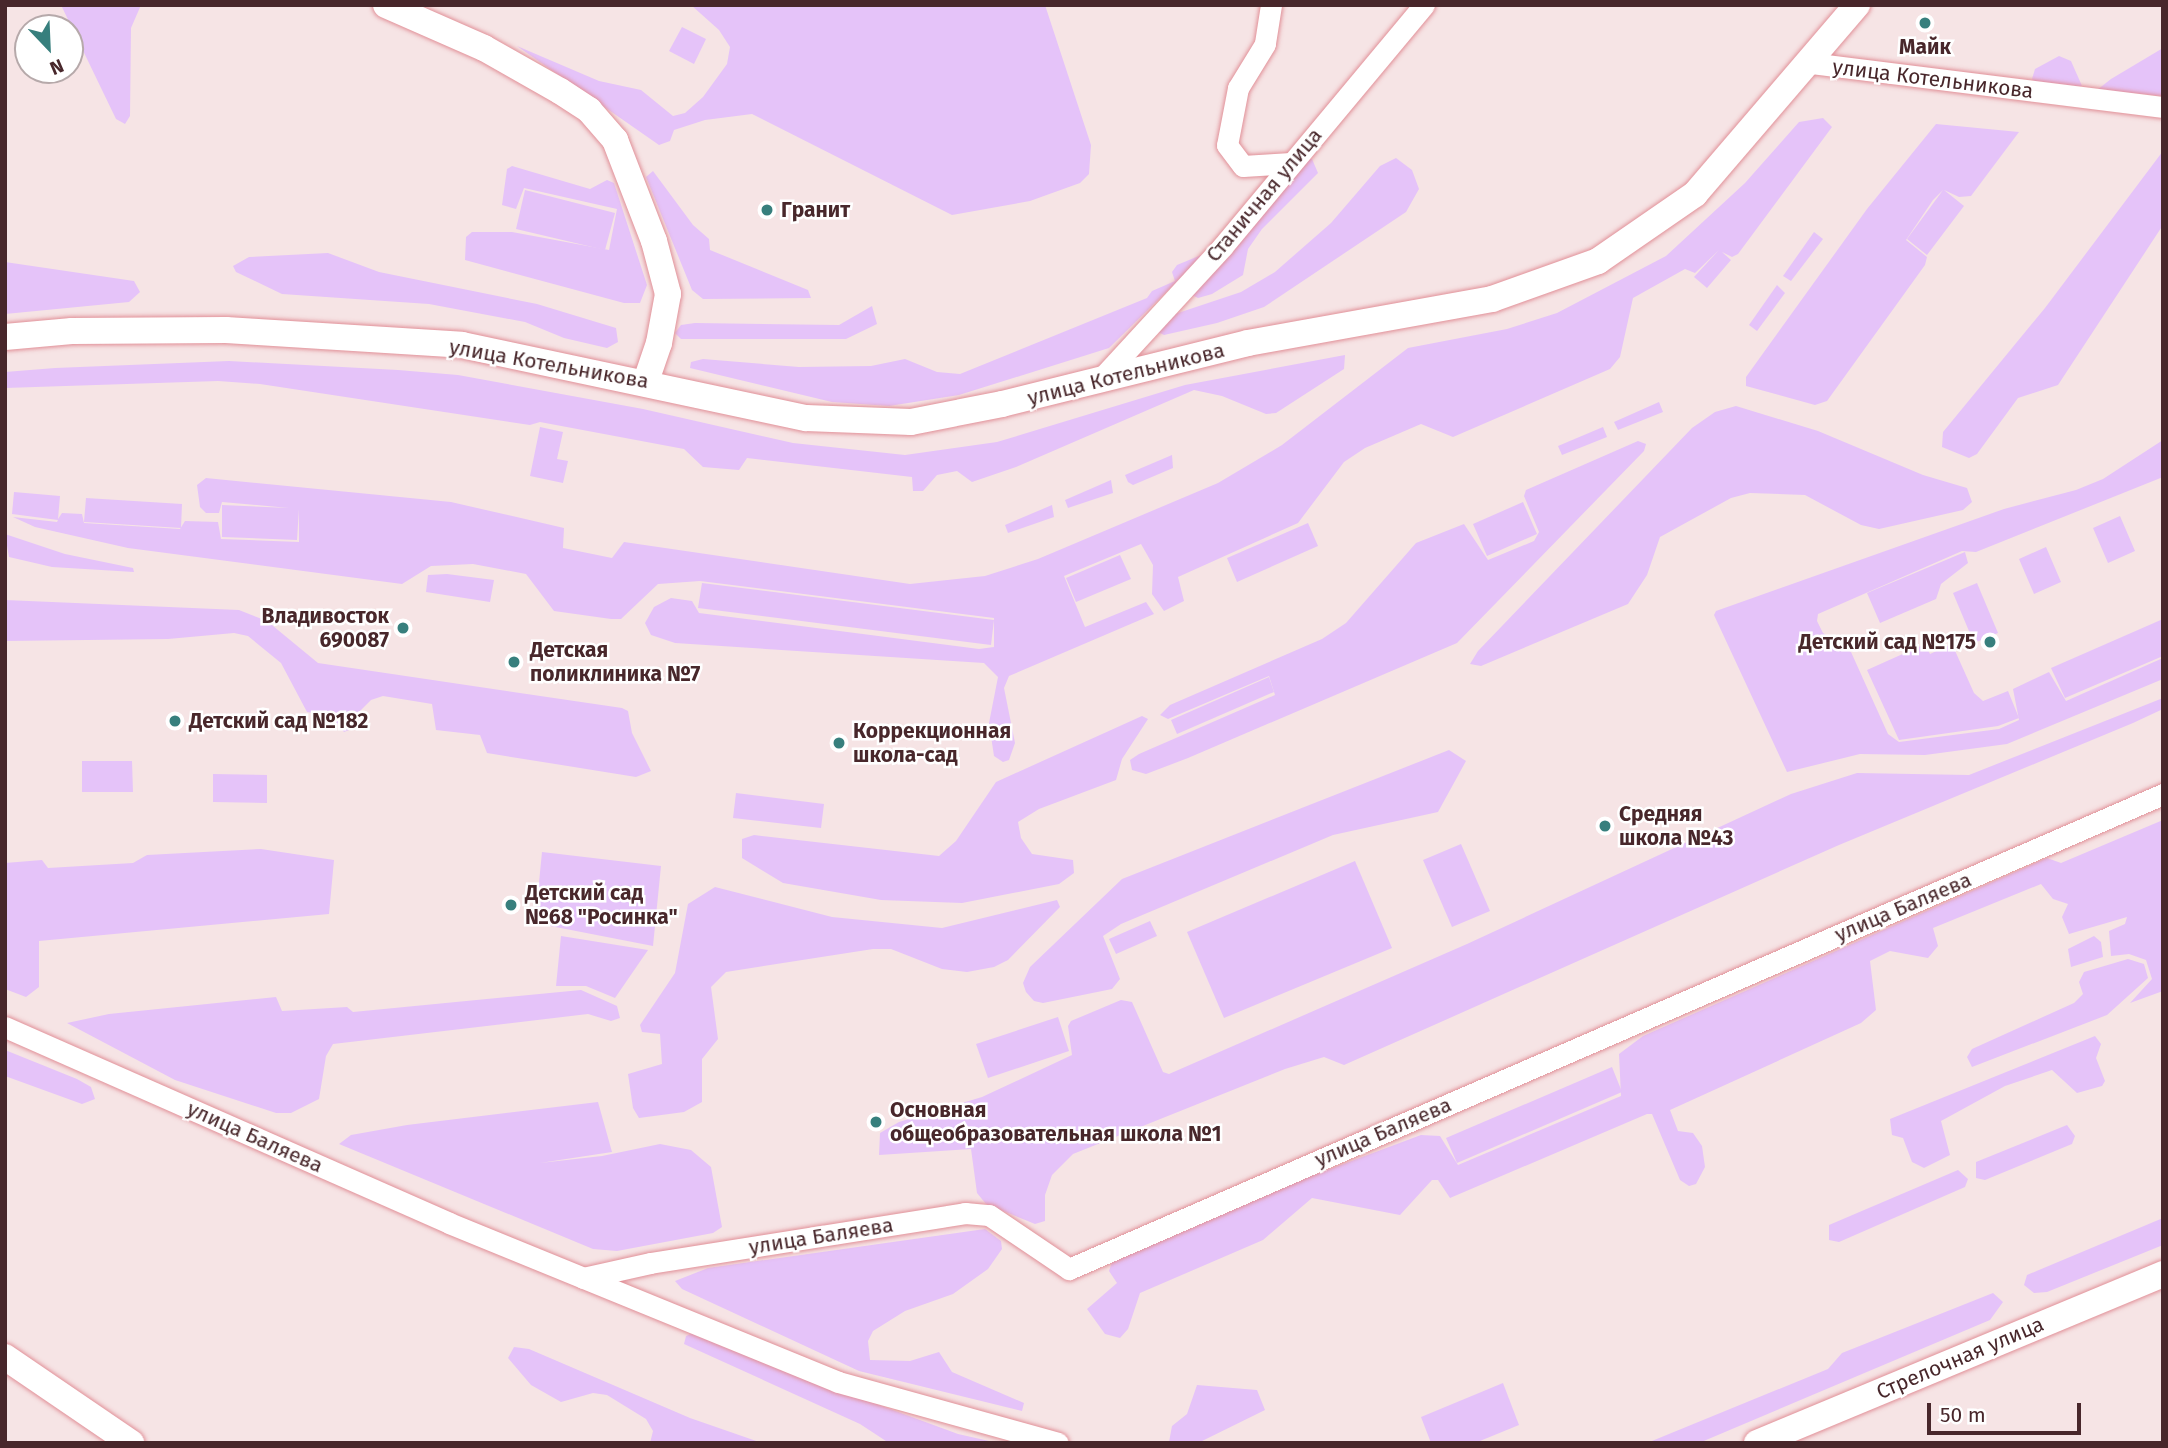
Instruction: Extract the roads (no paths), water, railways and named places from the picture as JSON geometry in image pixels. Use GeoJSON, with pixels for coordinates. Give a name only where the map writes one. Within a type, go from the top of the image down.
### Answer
{"type":"FeatureCollection","features":[{"type":"Feature","properties":{"kind":"main road"},"geometry":{"type":"LineString","coordinates":[[386,5],[473,42],[560,91],[589,110],[615,140],[654,241],[668,294],[659,343],[646,381]]}},
{"type":"Feature","properties":{"kind":"main road"},"geometry":{"type":"LineString","coordinates":[[1810,63],[1857,5]]}},
{"type":"Feature","properties":{"kind":"main road","name":"улица Котельникова"},"geometry":{"type":"LineString","coordinates":[[5,337],[72,331],[213,330],[462,345],[646,381],[806,418],[911,422],[1099,381],[1248,343],[1492,299],[1598,261],[1695,194],[1810,63]]}},
{"type":"Feature","properties":{"kind":"main road","name":"Стрелочная улица"},"geometry":{"type":"LineString","coordinates":[[1757,1443],[2163,1274]]}},
{"type":"Feature","properties":{"kind":"main road"},"geometry":{"type":"LineString","coordinates":[[5,1357],[131,1443]]}},
{"type":"Feature","properties":{"kind":"street"},"geometry":{"type":"LineString","coordinates":[[1271,5],[1265,44],[1238,88],[1227,145],[1243,166],[1291,163]]}},
{"type":"Feature","properties":{"kind":"street","name":"Станичная улица"},"geometry":{"type":"LineString","coordinates":[[1099,381],[1223,246],[1424,5]]}},
{"type":"Feature","properties":{"kind":"street","name":"улица Котельникова"},"geometry":{"type":"LineString","coordinates":[[1810,63],[2163,107]]}},
{"type":"Feature","properties":{"kind":"street","name":"улица Баляева"},"geometry":{"type":"LineString","coordinates":[[583,1278],[650,1263],[965,1213],[989,1215],[1069,1269],[2163,794]]}},
{"type":"Feature","properties":{"kind":"street","name":"улица Баляева"},"geometry":{"type":"LineString","coordinates":[[5,1027],[583,1278],[838,1382],[1058,1443]]}},
{"type":"Feature","properties":{"kind":"place","name":"Майк"},"geometry":{"type":"Point","coordinates":[1925,23]}},
{"type":"Feature","properties":{"kind":"place","name":"Гранит"},"geometry":{"type":"Point","coordinates":[767,210]}},
{"type":"Feature","properties":{"kind":"place","name":"Владивосток 690087"},"geometry":{"type":"Point","coordinates":[403,628]}},
{"type":"Feature","properties":{"kind":"place","name":"Детский сад №175"},"geometry":{"type":"Point","coordinates":[1990,642]}},
{"type":"Feature","properties":{"kind":"place","name":"Детская поликлиника №7"},"geometry":{"type":"Point","coordinates":[514,662]}},
{"type":"Feature","properties":{"kind":"place","name":"Детский сад №182"},"geometry":{"type":"Point","coordinates":[175,721]}},
{"type":"Feature","properties":{"kind":"place","name":"Коррекционная школа-сад"},"geometry":{"type":"Point","coordinates":[839,743]}},
{"type":"Feature","properties":{"kind":"place","name":"Средняя школа №43"},"geometry":{"type":"Point","coordinates":[1605,826]}},
{"type":"Feature","properties":{"kind":"place","name":"Детский сад №68 \"Росинка\""},"geometry":{"type":"Point","coordinates":[511,905]}},
{"type":"Feature","properties":{"kind":"place","name":"Основная общеобразовательная школа №1"},"geometry":{"type":"Point","coordinates":[876,1122]}}]}
